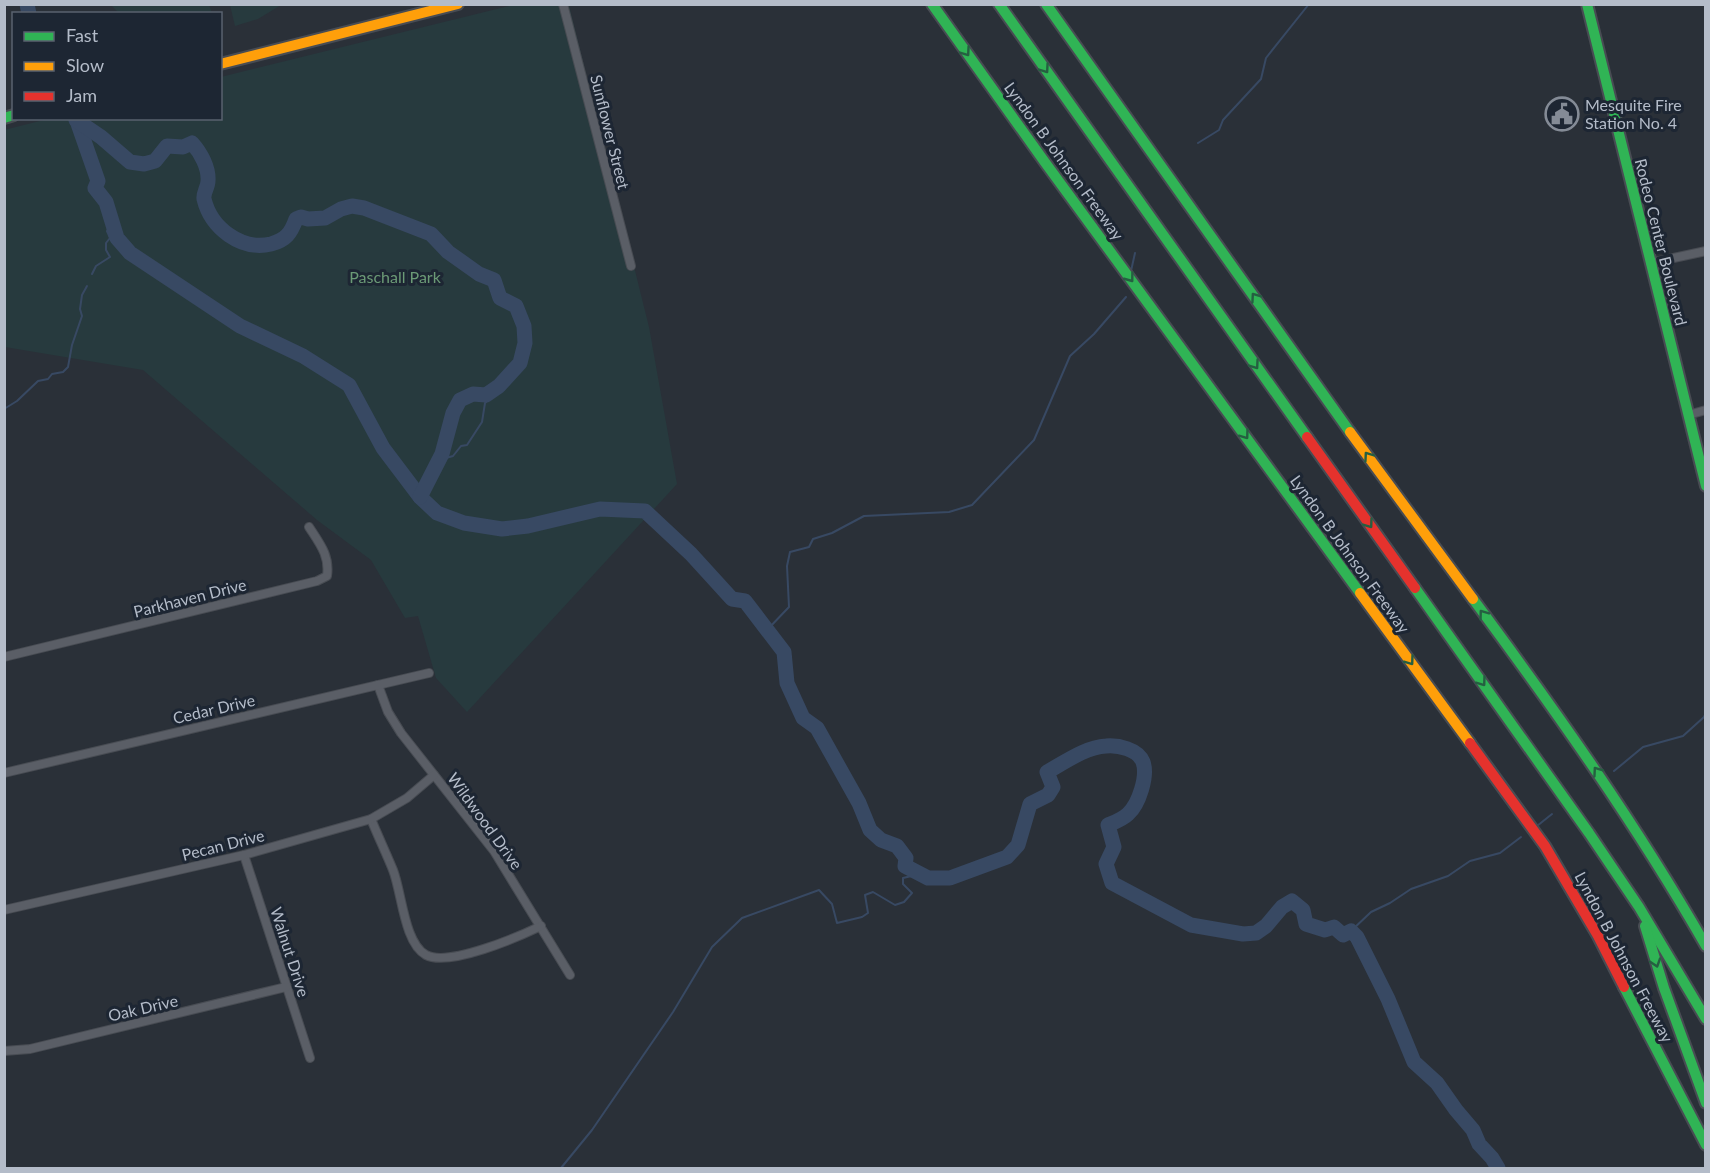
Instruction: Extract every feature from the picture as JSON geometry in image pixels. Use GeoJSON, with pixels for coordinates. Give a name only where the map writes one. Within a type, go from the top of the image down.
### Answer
{"type":"FeatureCollection","features":[{"type":"Feature","properties":{"kind":"main road"},"geometry":{"type":"LineString","coordinates":[[222,63],[458,4]]}},
{"type":"Feature","properties":{"kind":"main road","name":"Lyndon B Johnson Freeway"},"geometry":{"type":"LineString","coordinates":[[932,4],[1044,161],[1545,846],[1598,936],[1706,1145]]}},
{"type":"Feature","properties":{"kind":"main road","name":"Lyndon B Johnson Freeway"},"geometry":{"type":"LineString","coordinates":[[999,4],[1554,784],[1638,907],[1706,1019]]}},
{"type":"Feature","properties":{"kind":"main road"},"geometry":{"type":"LineString","coordinates":[[1046,4],[1391,488],[1672,875],[1706,928]]}},
{"type":"Feature","properties":{"kind":"main road","name":"Rodeo Center Boulevard"},"geometry":{"type":"LineString","coordinates":[[1587,4],[1706,486]]}},
{"type":"Feature","properties":{"kind":"main road"},"geometry":{"type":"LineString","coordinates":[[1611,791],[1667,878],[1706,946]]}},
{"type":"Feature","properties":{"kind":"main road"},"geometry":{"type":"LineString","coordinates":[[1638,907],[1664,988],[1706,1103]]}},
{"type":"Feature","properties":{"kind":"street","name":"Sunflower Street"},"geometry":{"type":"LineString","coordinates":[[563,4],[631,266]]}},
{"type":"Feature","properties":{"kind":"street"},"geometry":{"type":"LineString","coordinates":[[1650,262],[1706,251]]}},
{"type":"Feature","properties":{"kind":"street"},"geometry":{"type":"LineString","coordinates":[[1688,415],[1706,410]]}},
{"type":"Feature","properties":{"kind":"street","name":"Parkhaven Drive"},"geometry":{"type":"LineString","coordinates":[[4,657],[317,581],[327,576],[329,564],[325,550],[309,527]]}},
{"type":"Feature","properties":{"kind":"street","name":"Cedar Drive"},"geometry":{"type":"LineString","coordinates":[[4,773],[429,673]]}},
{"type":"Feature","properties":{"kind":"street","name":"Wildwood Drive"},"geometry":{"type":"LineString","coordinates":[[378,684],[388,712],[401,733],[494,851],[570,975]]}},
{"type":"Feature","properties":{"kind":"street","name":"Pecan Drive"},"geometry":{"type":"LineString","coordinates":[[4,910],[244,855],[371,819],[407,798],[434,775]]}},
{"type":"Feature","properties":{"kind":"street"},"geometry":{"type":"LineString","coordinates":[[371,819],[397,882],[410,935],[423,953],[436,959],[479,950],[508,941],[541,926]]}},
{"type":"Feature","properties":{"kind":"street","name":"Walnut Drive"},"geometry":{"type":"LineString","coordinates":[[244,855],[310,1058]]}},
{"type":"Feature","properties":{"kind":"street","name":"Oak Drive"},"geometry":{"type":"LineString","coordinates":[[4,1051],[30,1049],[286,987]]}},
{"type":"Feature","properties":{"kind":"green space"},"geometry":{"type":"Polygon","coordinates":[[[230,4],[281,5],[258,19],[235,26],[230,4]]]}},
{"type":"Feature","properties":{"kind":"green space"},"geometry":{"type":"Polygon","coordinates":[[[111,5],[209,5],[212,12],[118,12],[111,5]]]}},
{"type":"Feature","properties":{"kind":"green space","name":"Paschall Park"},"geometry":{"type":"Polygon","coordinates":[[[513,5],[569,5],[649,327],[677,484],[467,712],[436,678],[418,616],[405,618],[371,560],[317,520],[143,370],[5,347],[4,130],[44,120],[222,120],[222,77],[513,5]]]}},
{"type":"Feature","properties":{"kind":"waterway"},"geometry":{"type":"LineString","coordinates":[[27,4],[29,12]]}},
{"type":"Feature","properties":{"kind":"waterway"},"geometry":{"type":"LineString","coordinates":[[1198,143],[1219,130],[1223,120],[1261,79],[1266,58],[1309,4]]}},
{"type":"Feature","properties":{"kind":"waterway"},"geometry":{"type":"LineString","coordinates":[[76,120],[101,137],[130,162],[144,164],[155,161],[167,146],[183,147],[192,143],[206,166],[208,183],[204,199],[208,210],[220,228],[238,240],[249,244],[271,244],[287,235],[296,219],[301,217],[325,218],[352,206],[364,208],[431,234],[448,252],[479,274],[494,280],[500,298],[516,306],[524,326],[525,343],[520,363],[499,386],[486,395],[473,394],[460,400],[453,413],[442,454],[420,497]]}},
{"type":"Feature","properties":{"kind":"waterway"},"geometry":{"type":"LineString","coordinates":[[77,120],[98,181],[95,188],[106,202],[117,238],[130,253],[240,326],[303,356],[349,385],[383,448],[420,497],[437,513],[464,523],[502,529],[528,526],[600,509],[645,511],[691,554],[732,599],[745,601],[784,652],[787,683],[803,718],[817,728],[859,803],[870,830],[881,840],[897,846],[906,858],[905,866],[928,878],[950,878],[1007,857],[1018,845],[1030,804],[1048,795],[1053,787],[1047,772],[1098,747],[1122,747],[1137,754],[1144,768],[1139,797],[1128,814],[1108,825],[1114,847],[1106,864],[1112,883],[1191,925],[1243,934],[1256,933],[1266,926],[1282,907],[1292,901],[1303,910],[1306,924],[1325,930],[1334,927],[1343,935],[1351,931],[1357,937],[1388,999],[1414,1062],[1437,1083],[1473,1130],[1479,1144],[1498,1168]]}},
{"type":"Feature","properties":{"kind":"waterway"},"geometry":{"type":"LineString","coordinates":[[92,274],[96,266],[110,257],[106,250],[106,243],[110,238],[107,231],[112,223]]}},
{"type":"Feature","properties":{"kind":"waterway"},"geometry":{"type":"LineString","coordinates":[[1131,271],[1135,253]]}},
{"type":"Feature","properties":{"kind":"waterway"},"geometry":{"type":"LineString","coordinates":[[4,409],[17,401],[38,381],[48,379],[52,374],[63,372],[68,367],[72,345],[82,316],[80,309],[82,295],[87,286]]}},
{"type":"Feature","properties":{"kind":"waterway"},"geometry":{"type":"LineString","coordinates":[[767,630],[789,607],[787,566],[790,552],[809,547],[813,539],[832,533],[864,516],[949,512],[972,505],[1034,440],[1070,356],[1094,334],[1126,297]]}},
{"type":"Feature","properties":{"kind":"waterway"},"geometry":{"type":"LineString","coordinates":[[439,460],[453,456],[461,446],[467,445],[482,422],[485,403],[492,397],[496,388]]}},
{"type":"Feature","properties":{"kind":"waterway"},"geometry":{"type":"LineString","coordinates":[[1614,771],[1643,747],[1683,736],[1706,713]]}},
{"type":"Feature","properties":{"kind":"waterway"},"geometry":{"type":"LineString","coordinates":[[1537,826],[1552,814]]}},
{"type":"Feature","properties":{"kind":"waterway"},"geometry":{"type":"LineString","coordinates":[[1351,931],[1371,912],[1411,889],[1448,876],[1470,861],[1500,853],[1521,837]]}},
{"type":"Feature","properties":{"kind":"waterway"},"geometry":{"type":"LineString","coordinates":[[561,1168],[592,1130],[673,1012],[712,947],[742,918],[819,890],[832,904],[837,923],[862,917],[868,913],[865,895],[873,892],[895,905],[904,902],[912,893],[903,884],[903,878],[920,874]]}},
{"type":"Feature","properties":{"kind":"traffic: fast"},"geometry":{"type":"LineString","coordinates":[[932,4],[1360,593]]}},
{"type":"Feature","properties":{"kind":"traffic: fast"},"geometry":{"type":"LineString","coordinates":[[999,4],[1307,437]]}},
{"type":"Feature","properties":{"kind":"traffic: fast"},"geometry":{"type":"LineString","coordinates":[[1046,4],[1350,432]]}},
{"type":"Feature","properties":{"kind":"traffic: fast"},"geometry":{"type":"LineString","coordinates":[[1587,4],[1706,486]]}},
{"type":"Feature","properties":{"kind":"traffic: fast"},"geometry":{"type":"LineString","coordinates":[[4,118],[12,116]]}},
{"type":"Feature","properties":{"kind":"traffic: fast"},"geometry":{"type":"LineString","coordinates":[[1415,588],[1639,907],[1706,1019]]}},
{"type":"Feature","properties":{"kind":"traffic: fast"},"geometry":{"type":"LineString","coordinates":[[1473,599],[1535,683],[1594,769],[1652,856],[1706,946]]}},
{"type":"Feature","properties":{"kind":"traffic: fast"},"geometry":{"type":"LineString","coordinates":[[1645,926],[1664,988],[1706,1103]]}},
{"type":"Feature","properties":{"kind":"traffic: fast"},"geometry":{"type":"LineString","coordinates":[[1624,987],[1706,1145]]}},
{"type":"Feature","properties":{"kind":"traffic: slow"},"geometry":{"type":"LineString","coordinates":[[222,63],[458,4]]}},
{"type":"Feature","properties":{"kind":"traffic: slow"},"geometry":{"type":"LineString","coordinates":[[1350,432],[1473,599]]}},
{"type":"Feature","properties":{"kind":"traffic: slow"},"geometry":{"type":"LineString","coordinates":[[1360,593],[1470,743]]}},
{"type":"Feature","properties":{"kind":"traffic: jam"},"geometry":{"type":"LineString","coordinates":[[1307,437],[1415,588]]}},
{"type":"Feature","properties":{"kind":"traffic: jam"},"geometry":{"type":"LineString","coordinates":[[1470,743],[1545,846],[1598,936],[1624,987]]}},
{"type":"Feature","properties":{"kind":"place","name":"Mesquite Fire Station No. 4"},"geometry":{"type":"Point","coordinates":[1562,114]}}]}
